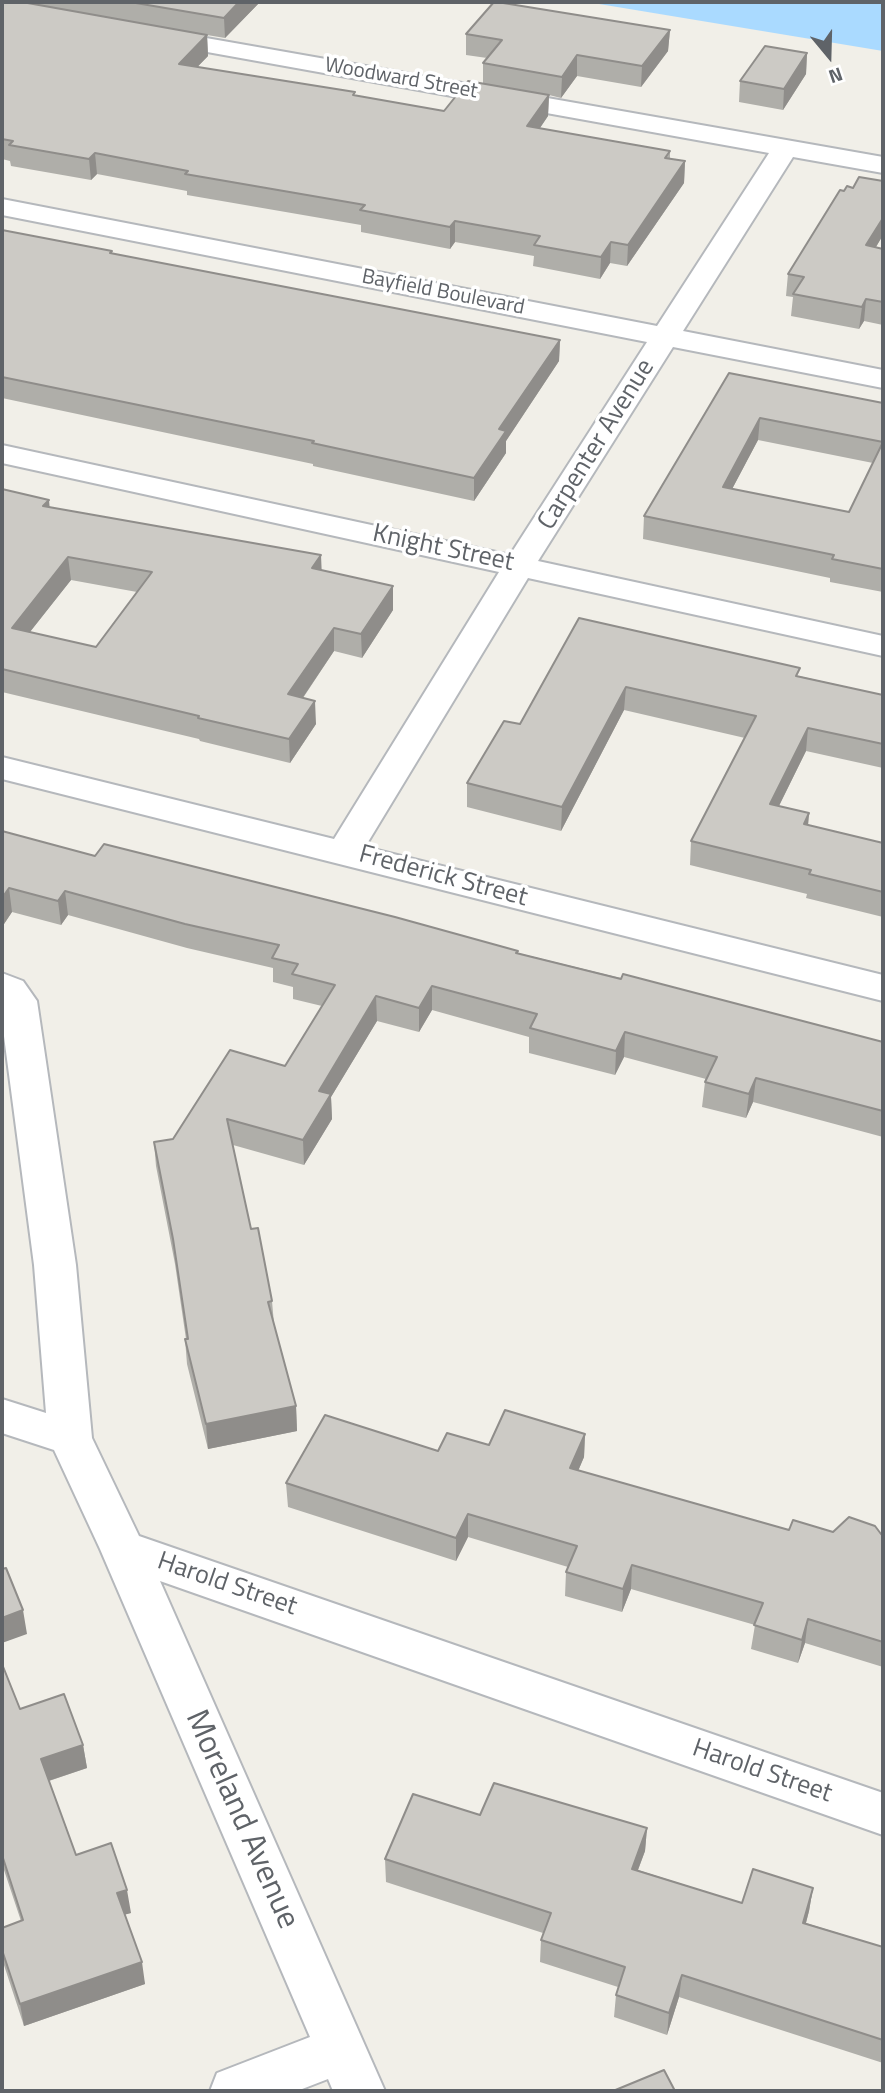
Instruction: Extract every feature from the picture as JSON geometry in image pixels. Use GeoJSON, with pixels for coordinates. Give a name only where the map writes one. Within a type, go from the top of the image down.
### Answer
{"type":"FeatureCollection","features":[{"type":"Feature","properties":{"kind":"street","name":"Woodward Street"},"geometry":{"type":"LineString","coordinates":[[125,31],[883,165]]}},
{"type":"Feature","properties":{"kind":"street","name":"Carpenter Avenue"},"geometry":{"type":"LineString","coordinates":[[344,852],[519,566],[785,148]]}},
{"type":"Feature","properties":{"kind":"street","name":"Bayfield Boulevard"},"geometry":{"type":"LineString","coordinates":[[2,207],[883,379]]}},
{"type":"Feature","properties":{"kind":"street","name":"Knight Street"},"geometry":{"type":"LineString","coordinates":[[2,454],[883,646]]}},
{"type":"Feature","properties":{"kind":"street","name":"Frederick Street"},"geometry":{"type":"LineString","coordinates":[[2,768],[883,988]]}},
{"type":"Feature","properties":{"kind":"street","name":"Harold Street"},"geometry":{"type":"LineString","coordinates":[[2,986],[10,990],[18,1001],[55,1265],[70,1438],[123,1549],[883,1814]]}},
{"type":"Feature","properties":{"kind":"street"},"geometry":{"type":"LineString","coordinates":[[2,1416],[70,1438]]}},
{"type":"Feature","properties":{"kind":"street","name":"Moreland Avenue"},"geometry":{"type":"LineString","coordinates":[[123,1549],[350,2070]]}},
{"type":"Feature","properties":{"kind":"street"},"geometry":{"type":"LineString","coordinates":[[236,2091],[350,2070]]}},
{"type":"Feature","properties":{"kind":"water"},"geometry":{"type":"Polygon","coordinates":[[[587,2],[883,2],[883,51],[587,2]]]}},
{"type":"Feature","properties":{"kind":"building"},"geometry":{"type":"Polygon","coordinates":[[[2,2],[22,2],[207,35],[179,64],[355,92],[353,95],[444,111],[468,81],[549,95],[527,126],[670,151],[665,158],[685,161],[628,245],[611,242],[601,257],[534,245],[540,236],[455,221],[450,227],[360,210],[365,205],[185,174],[188,171],[95,153],[89,159],[9,145],[13,141],[2,139],[2,2]]]}},
{"type":"Feature","properties":{"kind":"building"},"geometry":{"type":"Polygon","coordinates":[[[130,2],[239,2],[224,18],[130,2]]]}},
{"type":"Feature","properties":{"kind":"building"},"geometry":{"type":"Polygon","coordinates":[[[494,2],[670,30],[642,66],[577,55],[562,77],[483,63],[502,40],[466,34],[494,2]]]}},
{"type":"Feature","properties":{"kind":"building"},"geometry":{"type":"Polygon","coordinates":[[[765,46],[807,53],[784,89],[740,81],[765,46]]]}},
{"type":"Feature","properties":{"kind":"building"},"geometry":{"type":"Polygon","coordinates":[[[859,177],[883,181],[883,218],[866,245],[883,249],[883,302],[866,299],[862,307],[793,294],[804,277],[788,274],[840,190],[844,191],[847,186],[853,188],[859,177]]]}},
{"type":"Feature","properties":{"kind":"building"},"geometry":{"type":"Polygon","coordinates":[[[2,230],[560,340],[499,429],[506,431],[474,478],[312,443],[314,441],[2,377],[2,230]]]}},
{"type":"Feature","properties":{"kind":"building"},"geometry":{"type":"Polygon","coordinates":[[[729,373],[883,403],[883,442],[883,569],[832,559],[834,555],[644,516],[729,373]],[[760,418],[723,487],[849,512],[883,442],[760,418]]]}},
{"type":"Feature","properties":{"kind":"building"},"geometry":{"type":"Polygon","coordinates":[[[2,489],[49,500],[43,506],[321,555],[312,568],[393,586],[361,634],[334,628],[288,694],[315,701],[289,739],[2,669],[2,489]],[[68,557],[12,628],[96,647],[152,572],[68,557]]]}},
{"type":"Feature","properties":{"kind":"building"},"geometry":{"type":"Polygon","coordinates":[[[579,618],[800,668],[796,676],[883,695],[883,744],[808,728],[770,804],[809,813],[804,824],[883,843],[883,892],[809,874],[811,870],[691,841],[756,716],[626,687],[562,807],[467,783],[504,721],[520,724],[579,618]]]}},
{"type":"Feature","properties":{"kind":"building"},"geometry":{"type":"Polygon","coordinates":[[[2,831],[95,856],[104,844],[395,917],[518,951],[516,953],[621,979],[623,974],[883,1042],[883,1111],[756,1078],[749,1094],[705,1082],[717,1057],[625,1032],[616,1051],[530,1028],[537,1014],[432,986],[419,1008],[376,996],[319,1091],[331,1094],[303,1140],[227,1119],[251,1229],[258,1228],[272,1301],[268,1302],[296,1406],[206,1424],[185,1339],[188,1339],[173,1239],[154,1142],[173,1139],[230,1050],[285,1066],[335,985],[292,974],[298,964],[272,958],[279,945],[185,924],[65,891],[58,901],[9,888],[2,898],[2,831]]]}},
{"type":"Feature","properties":{"kind":"building"},"geometry":{"type":"Polygon","coordinates":[[[505,1410],[585,1434],[570,1468],[789,1530],[793,1520],[833,1532],[849,1517],[875,1526],[883,1535],[883,1642],[808,1619],[802,1640],[754,1625],[763,1603],[632,1565],[623,1589],[566,1572],[577,1546],[468,1514],[456,1538],[286,1483],[325,1415],[438,1451],[447,1433],[489,1445],[505,1410]]]}},
{"type":"Feature","properties":{"kind":"building"},"geometry":{"type":"Polygon","coordinates":[[[6,1568],[23,1610],[2,1618],[2,1569],[6,1568]]]}},
{"type":"Feature","properties":{"kind":"building"},"geometry":{"type":"Polygon","coordinates":[[[2,1664],[20,1709],[64,1694],[83,1745],[41,1759],[76,1855],[111,1843],[127,1890],[117,1893],[142,1962],[20,2004],[2,1950],[2,1928],[23,1920],[2,1855],[2,1664]]]}},
{"type":"Feature","properties":{"kind":"building"},"geometry":{"type":"Polygon","coordinates":[[[494,1783],[647,1828],[632,1869],[742,1903],[753,1869],[813,1888],[803,1923],[883,1947],[883,2040],[682,1975],[669,2013],[616,1995],[625,1967],[541,1940],[551,1913],[385,1859],[413,1794],[480,1815],[494,1783]]]}},
{"type":"Feature","properties":{"kind":"building"},"geometry":{"type":"Polygon","coordinates":[[[664,2070],[675,2091],[613,2091],[664,2070]]]}}]}
